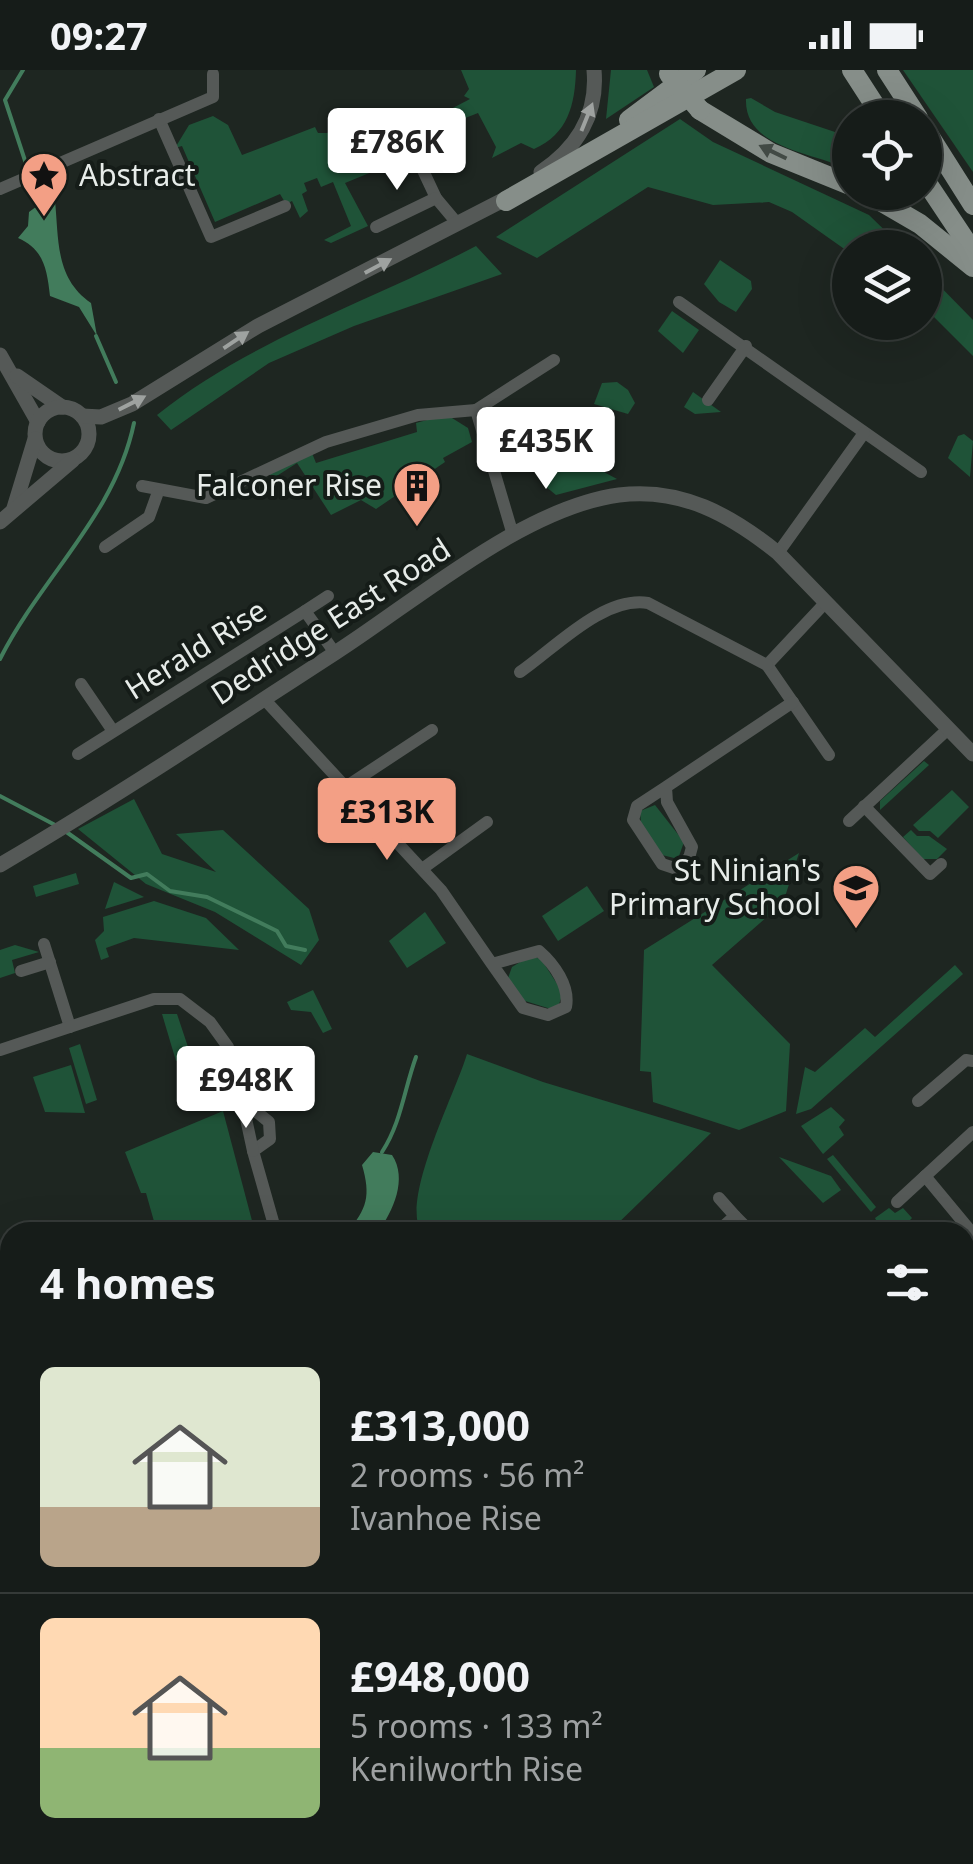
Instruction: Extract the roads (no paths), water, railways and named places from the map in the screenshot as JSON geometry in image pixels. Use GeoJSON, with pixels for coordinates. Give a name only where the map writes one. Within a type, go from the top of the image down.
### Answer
{"type":"FeatureCollection","features":[{"type":"Feature","properties":{"kind":"main road"},"geometry":{"type":"LineString","coordinates":[[589,153],[696,70]]}},
{"type":"Feature","properties":{"kind":"main road"},"geometry":{"type":"LineString","coordinates":[[506,201],[736,70]]}},
{"type":"Feature","properties":{"kind":"main road"},"geometry":{"type":"LineString","coordinates":[[852,70],[871,100]]}},
{"type":"Feature","properties":{"kind":"main road"},"geometry":{"type":"LineString","coordinates":[[887,70],[906,100]]}},
{"type":"Feature","properties":{"kind":"main road"},"geometry":{"type":"LineString","coordinates":[[668,72],[700,110],[771,153],[832,178]]}},
{"type":"Feature","properties":{"kind":"main road"},"geometry":{"type":"LineString","coordinates":[[942,156],[973,204]]}},
{"type":"Feature","properties":{"kind":"main road"},"geometry":{"type":"LineString","coordinates":[[942,206],[973,252]]}},
{"type":"Feature","properties":{"kind":"main road"},"geometry":{"type":"LineString","coordinates":[[896,210],[973,266]]}},
{"type":"Feature","properties":{"kind":"street"},"geometry":{"type":"LineString","coordinates":[[14,374],[82,416],[101,416],[132,404],[258,326],[457,222],[506,201],[566,152],[587,124],[594,96],[594,70]]}},
{"type":"Feature","properties":{"kind":"street"},"geometry":{"type":"LineString","coordinates":[[0,189],[213,97],[214,74]]}},
{"type":"Feature","properties":{"kind":"street"},"geometry":{"type":"LineString","coordinates":[[160,119],[211,237],[285,206]]}},
{"type":"Feature","properties":{"kind":"street"},"geometry":{"type":"LineString","coordinates":[[420,164],[436,198],[457,222]]}},
{"type":"Feature","properties":{"kind":"street"},"geometry":{"type":"LineString","coordinates":[[376,227],[436,198]]}},
{"type":"Feature","properties":{"kind":"street"},"geometry":{"type":"LineString","coordinates":[[679,302],[921,472]]}},
{"type":"Feature","properties":{"kind":"street"},"geometry":{"type":"LineString","coordinates":[[708,400],[746,346]]}},
{"type":"Feature","properties":{"kind":"street"},"geometry":{"type":"LineString","coordinates":[[0,355],[14,374],[47,456],[62,461],[76,458]]}},
{"type":"Feature","properties":{"kind":"street"},"geometry":{"type":"LineString","coordinates":[[142,486],[206,498],[326,442],[418,415],[476,410],[554,360]]}},
{"type":"Feature","properties":{"kind":"street"},"geometry":{"type":"LineString","coordinates":[[5,517],[37,431],[52,409],[62,407]]}},
{"type":"Feature","properties":{"kind":"street"},"geometry":{"type":"LineString","coordinates":[[476,410],[512,535]]}},
{"type":"Feature","properties":{"kind":"street"},"geometry":{"type":"LineString","coordinates":[[5,517],[85,448],[89,433],[82,416]]}},
{"type":"Feature","properties":{"kind":"street"},"geometry":{"type":"LineString","coordinates":[[778,553],[864,433]]}},
{"type":"Feature","properties":{"kind":"street"},"geometry":{"type":"LineString","coordinates":[[105,548],[149,517],[158,492]]}},
{"type":"Feature","properties":{"kind":"street","name":"Dedridge East Road"},"geometry":{"type":"LineString","coordinates":[[0,865],[265,700],[512,535],[575,504],[621,494],[674,496],[718,510],[778,553],[973,754]]}},
{"type":"Feature","properties":{"kind":"street","name":"Herald Rise"},"geometry":{"type":"LineString","coordinates":[[78,754],[328,596]]}},
{"type":"Feature","properties":{"kind":"street"},"geometry":{"type":"LineString","coordinates":[[520,672],[599,616],[633,602],[648,603],[768,665],[830,755]]}},
{"type":"Feature","properties":{"kind":"street"},"geometry":{"type":"LineString","coordinates":[[768,665],[826,602]]}},
{"type":"Feature","properties":{"kind":"street","name":"Herald Rise"},"geometry":{"type":"LineString","coordinates":[[305,611],[335,653]]}},
{"type":"Feature","properties":{"kind":"street","name":"Herald Rise"},"geometry":{"type":"LineString","coordinates":[[82,684],[114,731]]}},
{"type":"Feature","properties":{"kind":"street"},"geometry":{"type":"LineString","coordinates":[[265,700],[422,869],[523,1008],[548,1015],[566,1007],[568,999],[560,976],[540,951],[492,964]]}},
{"type":"Feature","properties":{"kind":"street"},"geometry":{"type":"LineString","coordinates":[[666,787],[667,802],[692,846],[690,858],[674,868],[662,864],[633,820],[637,806],[794,702]]}},
{"type":"Feature","properties":{"kind":"street"},"geometry":{"type":"LineString","coordinates":[[849,821],[948,729]]}},
{"type":"Feature","properties":{"kind":"street"},"geometry":{"type":"LineString","coordinates":[[347,786],[432,730]]}},
{"type":"Feature","properties":{"kind":"street"},"geometry":{"type":"LineString","coordinates":[[864,806],[930,874],[942,864]]}},
{"type":"Feature","properties":{"kind":"street"},"geometry":{"type":"LineString","coordinates":[[422,869],[470,825],[487,822]]}},
{"type":"Feature","properties":{"kind":"street"},"geometry":{"type":"LineString","coordinates":[[44,944],[70,1027]]}},
{"type":"Feature","properties":{"kind":"street"},"geometry":{"type":"LineString","coordinates":[[21,972],[50,962]]}},
{"type":"Feature","properties":{"kind":"street"},"geometry":{"type":"LineString","coordinates":[[0,1050],[154,999],[180,1000],[225,1039],[273,1222]]}},
{"type":"Feature","properties":{"kind":"street"},"geometry":{"type":"LineString","coordinates":[[918,1102],[966,1060],[973,1061]]}},
{"type":"Feature","properties":{"kind":"street"},"geometry":{"type":"LineString","coordinates":[[242,1100],[264,1114],[271,1131],[266,1145],[253,1151]]}},
{"type":"Feature","properties":{"kind":"street"},"geometry":{"type":"LineString","coordinates":[[897,1202],[973,1132]]}},
{"type":"Feature","properties":{"kind":"street"},"geometry":{"type":"LineString","coordinates":[[925,1176],[963,1222]]}},
{"type":"Feature","properties":{"kind":"street"},"geometry":{"type":"LineString","coordinates":[[720,1198],[741,1222]]}},
{"type":"Feature","properties":{"kind":"street"},"geometry":{"type":"LineString","coordinates":[[729,1222],[735,1216]]}},
{"type":"Feature","properties":{"kind":"waterway"},"geometry":{"type":"LineString","coordinates":[[23,70],[5,100],[39,203]]}},
{"type":"Feature","properties":{"kind":"waterway"},"geometry":{"type":"LineString","coordinates":[[96,336],[116,382]]}},
{"type":"Feature","properties":{"kind":"waterway"},"geometry":{"type":"LineString","coordinates":[[0,659],[111,487],[134,423]]}},
{"type":"Feature","properties":{"kind":"waterway"},"geometry":{"type":"LineString","coordinates":[[0,796],[57,826]]}},
{"type":"Feature","properties":{"kind":"waterway"},"geometry":{"type":"LineString","coordinates":[[65,831],[131,878],[147,874],[170,891],[207,897],[277,931],[286,946],[305,950]]}},
{"type":"Feature","properties":{"kind":"waterway"},"geometry":{"type":"LineString","coordinates":[[382,1152],[398,1118],[416,1057]]}},
{"type":"Feature","properties":{"kind":"place","name":"Abstract"},"geometry":{"type":"Point","coordinates":[44,218]}},
{"type":"Feature","properties":{"kind":"place","name":"Falconer Rise"},"geometry":{"type":"Point","coordinates":[417,528]}},
{"type":"Feature","properties":{"kind":"place","name":"St Ninian's Primary School"},"geometry":{"type":"Point","coordinates":[856,930]}}]}
